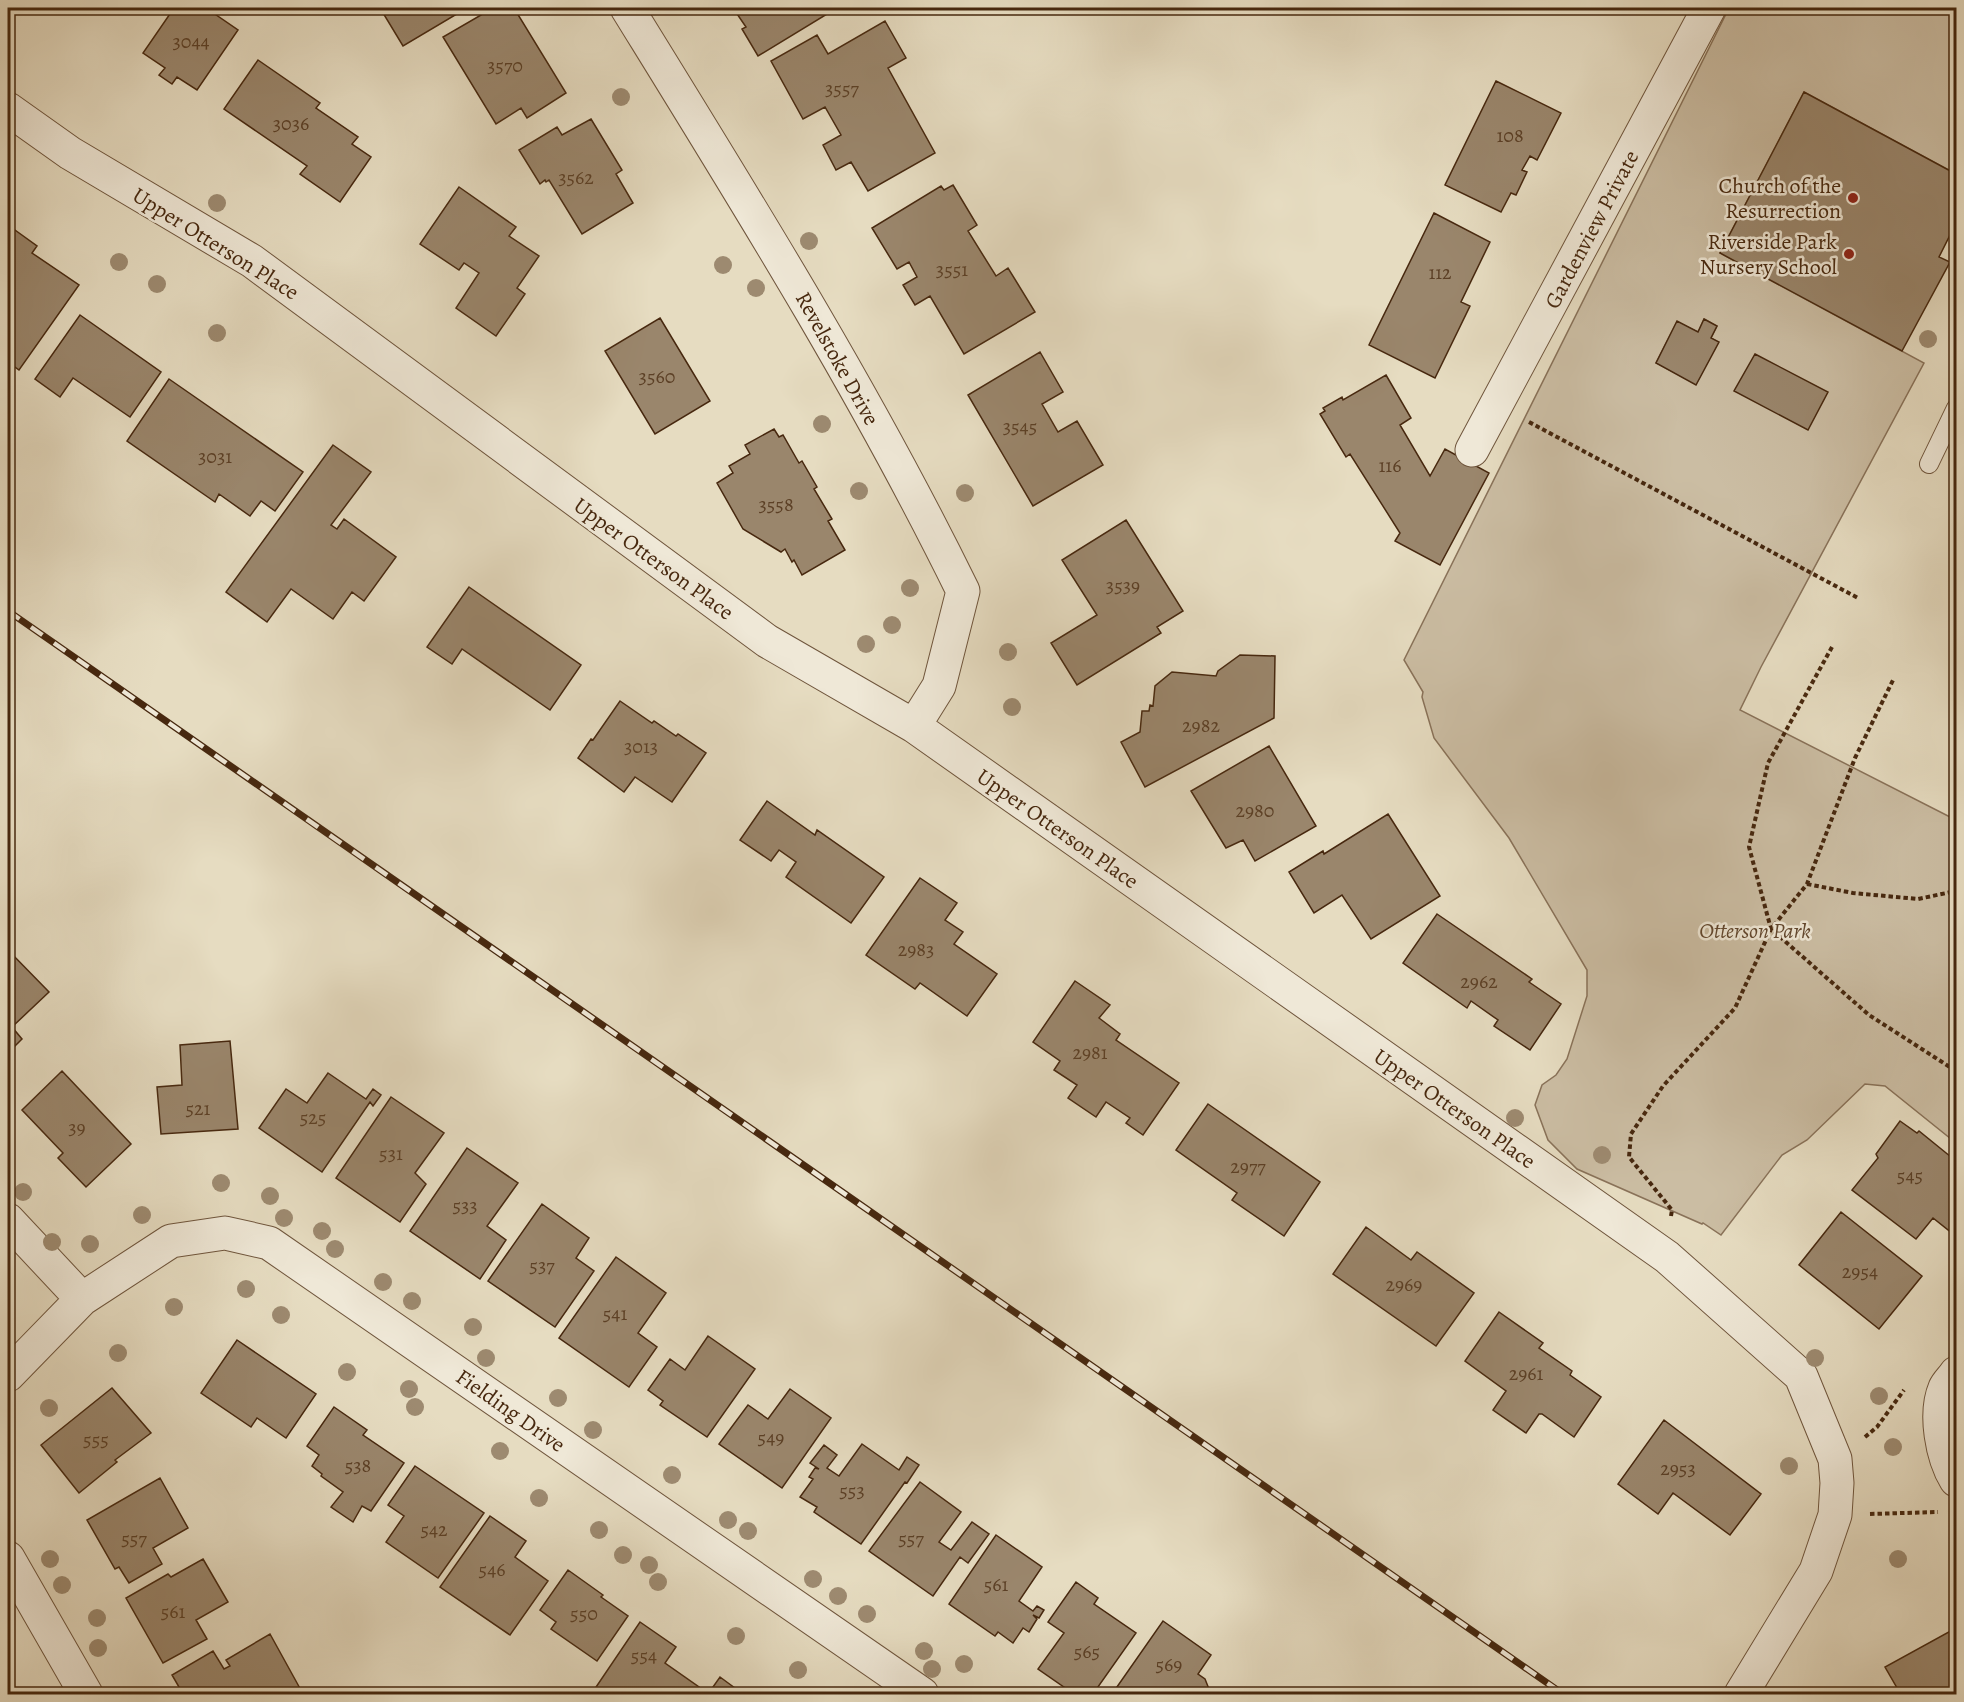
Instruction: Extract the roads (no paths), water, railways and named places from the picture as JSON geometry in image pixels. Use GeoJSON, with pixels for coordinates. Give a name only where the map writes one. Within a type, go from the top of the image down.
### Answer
{"type":"FeatureCollection","features":[{"type":"Feature","properties":{"kind":"street","name":"Revelstoke Drive"},"geometry":{"type":"LineString","coordinates":[[627,8],[789,271],[922,508],[963,591],[939,686],[914,726]]}},
{"type":"Feature","properties":{"kind":"street","name":"Gardenview Private"},"geometry":{"type":"LineString","coordinates":[[1472,450],[1709,8]]}},
{"type":"Feature","properties":{"kind":"street","name":"Upper Otterson Place"},"geometry":{"type":"LineString","coordinates":[[8,109],[70,153],[252,261],[767,641],[914,726],[1667,1257],[1801,1376],[1835,1459],[1838,1483],[1835,1515],[1816,1571],[1741,1695]]}},
{"type":"Feature","properties":{"kind":"street"},"geometry":{"type":"LineString","coordinates":[[8,1220],[82,1299]]}},
{"type":"Feature","properties":{"kind":"street","name":"Fielding Drive"},"geometry":{"type":"LineString","coordinates":[[8,1375],[82,1299],[171,1241],[225,1233],[269,1243],[922,1695]]}},
{"type":"Feature","properties":{"kind":"street"},"geometry":{"type":"LineString","coordinates":[[1956,1373],[1945,1387],[1941,1404],[1944,1452],[1956,1480]]}},
{"type":"Feature","properties":{"kind":"street"},"geometry":{"type":"LineString","coordinates":[[8,1558],[86,1695]]}},
{"type":"Feature","properties":{"kind":"lane"},"geometry":{"type":"LineString","coordinates":[[1929,464],[1956,408]]}},
{"type":"Feature","properties":{"kind":"railway"},"geometry":{"type":"LineString","coordinates":[[8,611],[1563,1694]]}},
{"type":"Feature","properties":{"kind":"place","name":"Church of the Resurrection"},"geometry":{"type":"Point","coordinates":[1853,198]}},
{"type":"Feature","properties":{"kind":"place","name":"Riverside Park Nursery School"},"geometry":{"type":"Point","coordinates":[1849,254]}},
{"type":"Feature","properties":{"kind":"park label","name":"Otterson Park"},"geometry":{"type":"Point","coordinates":[1755,930]}}]}
